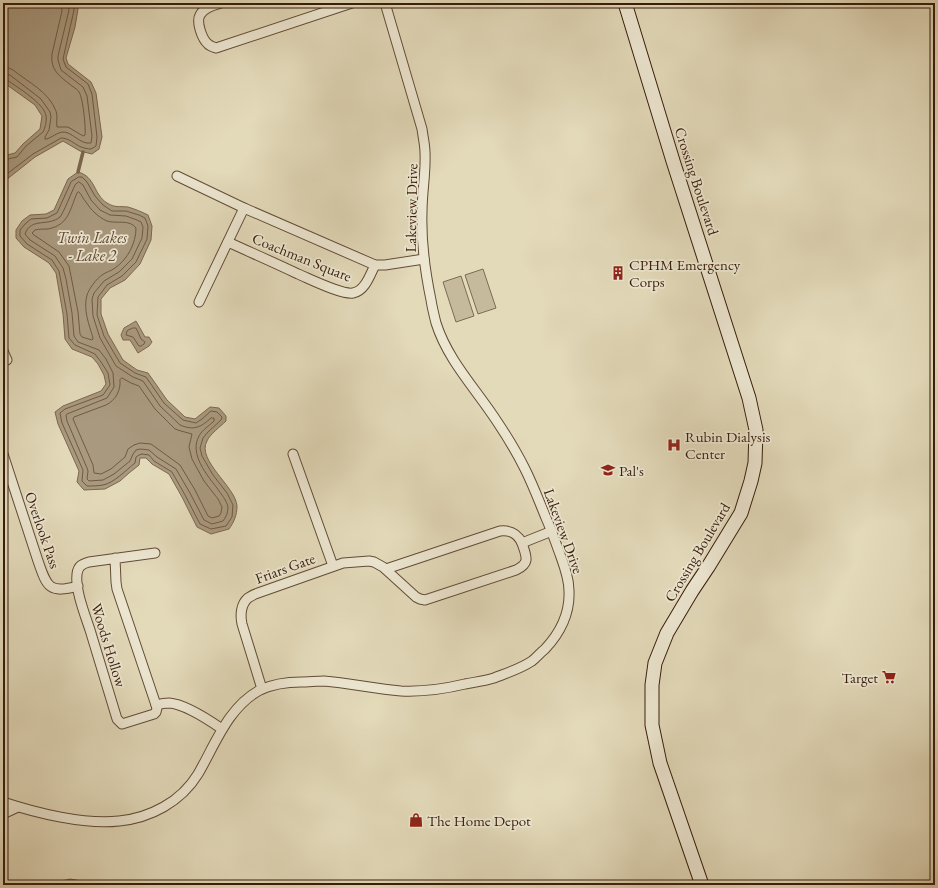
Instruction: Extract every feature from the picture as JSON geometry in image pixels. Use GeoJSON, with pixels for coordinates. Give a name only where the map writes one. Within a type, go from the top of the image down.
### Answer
{"type":"FeatureCollection","features":[{"type":"Feature","properties":{"kind":"street"},"geometry":{"type":"LineString","coordinates":[[221,3],[204,10],[198,20],[207,44],[216,48],[338,5],[352,3]]}},
{"type":"Feature","properties":{"kind":"street","name":"Lakeview Drive"},"geometry":{"type":"LineString","coordinates":[[3,802],[62,817],[92,821],[135,819],[156,812],[187,789],[196,777],[222,729],[237,709],[262,689],[276,684],[324,681],[401,691],[421,691],[446,689],[488,680],[514,671],[533,660],[554,640],[566,617],[570,593],[568,576],[552,531],[525,468],[497,420],[447,349],[436,322],[424,259],[422,232],[426,149],[422,129],[384,3]]}},
{"type":"Feature","properties":{"kind":"street","name":"Crossing Boulevard"},"geometry":{"type":"LineString","coordinates":[[625,3],[673,161],[749,398],[756,430],[755,463],[742,513],[667,633],[655,663],[652,686],[652,725],[660,763],[702,885]]}},
{"type":"Feature","properties":{"kind":"street","name":"Coachman Square"},"geometry":{"type":"LineString","coordinates":[[177,176],[244,208],[375,265],[385,265],[424,259]]}},
{"type":"Feature","properties":{"kind":"street","name":"Coachman Square"},"geometry":{"type":"LineString","coordinates":[[199,302],[244,208]]}},
{"type":"Feature","properties":{"kind":"street","name":"Coachman Square"},"geometry":{"type":"LineString","coordinates":[[228,242],[319,283],[345,293],[354,293],[361,289],[366,283],[375,265]]}},
{"type":"Feature","properties":{"kind":"street"},"geometry":{"type":"LineString","coordinates":[[3,351],[7,360]]}},
{"type":"Feature","properties":{"kind":"street","name":"Overlook Pass"},"geometry":{"type":"LineString","coordinates":[[3,454],[44,578],[52,588],[56,589],[65,590],[78,586]]}},
{"type":"Feature","properties":{"kind":"street","name":"Friars Gate"},"geometry":{"type":"LineString","coordinates":[[293,454],[333,566]]}},
{"type":"Feature","properties":{"kind":"street"},"geometry":{"type":"LineString","coordinates":[[386,569],[500,531],[511,531],[520,538],[522,542],[552,531]]}},
{"type":"Feature","properties":{"kind":"street","name":"Friars Gate"},"geometry":{"type":"LineString","coordinates":[[262,689],[240,617],[248,598],[333,566],[343,563],[369,561],[379,564],[416,597],[425,600],[522,568],[527,560],[522,542]]}},
{"type":"Feature","properties":{"kind":"street","name":"Woods Hollow"},"geometry":{"type":"LineString","coordinates":[[115,558],[117,589],[156,705],[156,712],[152,715],[124,724],[120,723],[118,720],[86,619],[78,586],[77,574],[80,565],[89,562],[115,558],[156,553]]}},
{"type":"Feature","properties":{"kind":"street"},"geometry":{"type":"LineString","coordinates":[[156,705],[169,703],[179,705],[195,712],[222,729]]}},
{"type":"Feature","properties":{"kind":"street"},"geometry":{"type":"LineString","coordinates":[[3,814],[18,807]]}},
{"type":"Feature","properties":{"kind":"shaded area"},"geometry":{"type":"Polygon","coordinates":[[[483,269],[496,308],[478,314],[465,275],[483,269]]]}},
{"type":"Feature","properties":{"kind":"shaded area"},"geometry":{"type":"Polygon","coordinates":[[[461,276],[474,316],[456,322],[443,282],[461,276]]]}},
{"type":"Feature","properties":{"kind":"water"},"geometry":{"type":"Polygon","coordinates":[[[5,3],[76,3],[78,9],[75,27],[66,58],[68,64],[91,82],[96,93],[102,137],[99,149],[92,154],[80,151],[63,141],[35,157],[6,180],[4,189],[6,215],[3,217],[3,156],[15,153],[40,129],[42,116],[35,105],[3,82],[3,6],[5,3]]]}},
{"type":"Feature","properties":{"kind":"water","name":"Twin Lakes - Lake 2"},"geometry":{"type":"Polygon","coordinates":[[[78,172],[84,174],[88,178],[102,199],[110,205],[128,207],[148,215],[152,226],[151,240],[140,264],[125,280],[110,288],[101,299],[101,314],[108,334],[123,360],[137,370],[148,373],[167,400],[185,417],[195,419],[210,407],[219,408],[226,416],[226,421],[210,436],[205,448],[211,465],[235,499],[237,506],[236,512],[234,521],[229,529],[211,534],[197,527],[169,474],[152,464],[146,458],[140,458],[139,465],[120,481],[105,489],[84,490],[77,482],[79,471],[58,424],[55,412],[63,406],[101,391],[106,384],[104,375],[92,357],[72,349],[65,339],[63,314],[56,273],[49,263],[24,247],[16,238],[16,230],[22,221],[30,215],[46,214],[54,210],[68,179],[78,172]]]}},
{"type":"Feature","properties":{"kind":"water"},"geometry":{"type":"Polygon","coordinates":[[[136,321],[145,337],[149,337],[152,342],[149,346],[138,353],[130,340],[123,340],[121,335],[124,328],[136,321]]]}},
{"type":"Feature","properties":{"kind":"water"},"geometry":{"type":"Polygon","coordinates":[[[70,879],[82,881],[85,885],[55,885],[58,882],[70,879]]]}},
{"type":"Feature","properties":{"kind":"waterway"},"geometry":{"type":"LineString","coordinates":[[78,172],[83,152]]}},
{"type":"Feature","properties":{"kind":"place","name":"CPHM Emergency Corps"},"geometry":{"type":"Point","coordinates":[618,273]}},
{"type":"Feature","properties":{"kind":"place","name":"Rubin Dialysis Center"},"geometry":{"type":"Point","coordinates":[674,445]}},
{"type":"Feature","properties":{"kind":"place","name":"Pal's"},"geometry":{"type":"Point","coordinates":[608,470]}},
{"type":"Feature","properties":{"kind":"place","name":"Target"},"geometry":{"type":"Point","coordinates":[889,677]}},
{"type":"Feature","properties":{"kind":"place","name":"The Home Depot"},"geometry":{"type":"Point","coordinates":[416,820]}}]}
